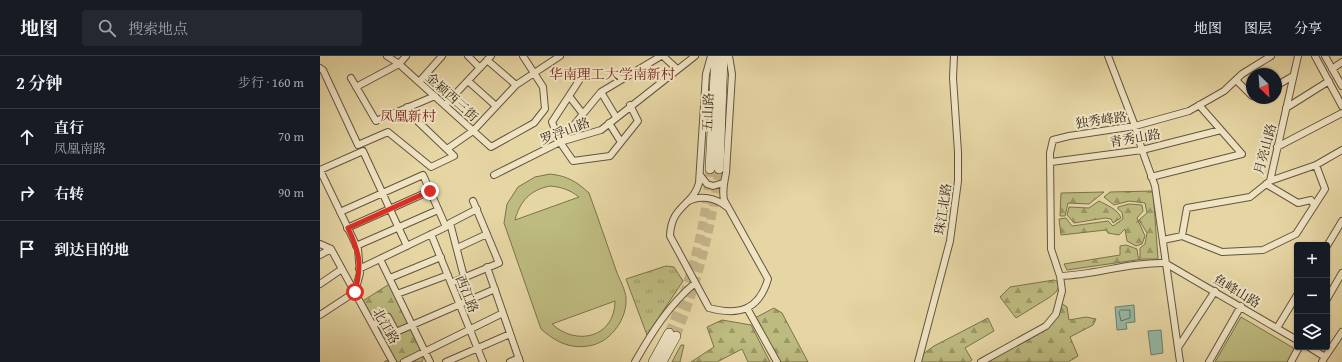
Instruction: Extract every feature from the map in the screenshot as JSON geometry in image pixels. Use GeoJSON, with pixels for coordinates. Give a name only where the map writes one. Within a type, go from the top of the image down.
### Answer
{"type":"FeatureCollection","features":[{"type":"Feature","properties":{"kind":"main road","name":"五山路"},"geometry":{"type":"LineString","coordinates":[[716,56],[715,169],[723,56]]}},
{"type":"Feature","properties":{"kind":"main road"},"geometry":{"type":"LineString","coordinates":[[653,362],[672,334],[662,362]]}},
{"type":"Feature","properties":{"kind":"street","name":"金颖西三街"},"geometry":{"type":"LineString","coordinates":[[387,56],[399,64],[491,146],[534,123],[545,109],[543,87],[534,72]]}},
{"type":"Feature","properties":{"kind":"street"},"geometry":{"type":"LineString","coordinates":[[356,87],[399,64],[406,56]]}},
{"type":"Feature","properties":{"kind":"street"},"geometry":{"type":"LineString","coordinates":[[419,82],[442,56]]}},
{"type":"Feature","properties":{"kind":"street"},"geometry":{"type":"LineString","coordinates":[[468,56],[480,68]]}},
{"type":"Feature","properties":{"kind":"street"},"geometry":{"type":"LineString","coordinates":[[523,56],[534,72]]}},
{"type":"Feature","properties":{"kind":"street"},"geometry":{"type":"LineString","coordinates":[[447,149],[473,130],[516,85],[559,56]]}},
{"type":"Feature","properties":{"kind":"street"},"geometry":{"type":"LineString","coordinates":[[560,142],[601,92],[662,56],[677,69]]}},
{"type":"Feature","properties":{"kind":"street","name":"罗浮山路"},"geometry":{"type":"LineString","coordinates":[[494,174],[560,142],[601,130],[695,56]]}},
{"type":"Feature","properties":{"kind":"street"},"geometry":{"type":"LineString","coordinates":[[711,56],[706,74],[698,189],[681,207],[672,220],[670,236],[709,308],[735,312],[747,308],[761,296],[768,279],[724,200],[723,183],[726,173],[732,74],[729,56]]}},
{"type":"Feature","properties":{"kind":"street","name":"珠江北路"},"geometry":{"type":"LineString","coordinates":[[918,362],[950,241],[958,181],[958,152],[953,78],[954,56]]}},
{"type":"Feature","properties":{"kind":"street"},"geometry":{"type":"LineString","coordinates":[[1108,56],[1135,126],[1155,186],[1165,263],[1179,346],[1180,362]]}},
{"type":"Feature","properties":{"kind":"street","name":"独秀峰路"},"geometry":{"type":"LineString","coordinates":[[981,362],[1046,326],[1056,314],[1062,290],[1060,276],[1051,249],[1050,153],[1053,140],[1069,136],[1135,126],[1189,111],[1224,91],[1262,58],[1271,56]]}},
{"type":"Feature","properties":{"kind":"street","name":"月亮山路"},"geometry":{"type":"LineString","coordinates":[[1182,236],[1187,208],[1250,197],[1268,182],[1298,56]]}},
{"type":"Feature","properties":{"kind":"street"},"geometry":{"type":"LineString","coordinates":[[1315,56],[1342,106]]}},
{"type":"Feature","properties":{"kind":"street"},"geometry":{"type":"LineString","coordinates":[[1325,56],[1342,86]]}},
{"type":"Feature","properties":{"kind":"street"},"geometry":{"type":"LineString","coordinates":[[445,105],[489,58],[516,85]]}},
{"type":"Feature","properties":{"kind":"street"},"geometry":{"type":"LineString","coordinates":[[1332,69],[1342,62]]}},
{"type":"Feature","properties":{"kind":"street"},"geometry":{"type":"LineString","coordinates":[[320,68],[323,70],[358,145],[388,132],[431,167],[454,156],[409,113],[407,107]]}},
{"type":"Feature","properties":{"kind":"street"},"geometry":{"type":"LineString","coordinates":[[584,74],[552,122],[560,142],[573,161],[610,156],[638,122],[630,106]]}},
{"type":"Feature","properties":{"kind":"street"},"geometry":{"type":"LineString","coordinates":[[1282,82],[1293,76]]}},
{"type":"Feature","properties":{"kind":"street"},"geometry":{"type":"LineString","coordinates":[[351,78],[376,120],[435,96]]}},
{"type":"Feature","properties":{"kind":"street"},"geometry":{"type":"LineString","coordinates":[[1236,80],[1246,90]]}},
{"type":"Feature","properties":{"kind":"street"},"geometry":{"type":"LineString","coordinates":[[468,81],[496,106]]}},
{"type":"Feature","properties":{"kind":"street"},"geometry":{"type":"LineString","coordinates":[[1286,108],[1329,81]]}},
{"type":"Feature","properties":{"kind":"street"},"geometry":{"type":"LineString","coordinates":[[601,92],[616,117]]}},
{"type":"Feature","properties":{"kind":"street"},"geometry":{"type":"LineString","coordinates":[[569,96],[583,114]]}},
{"type":"Feature","properties":{"kind":"street"},"geometry":{"type":"LineString","coordinates":[[1151,177],[1242,154],[1200,105]]}},
{"type":"Feature","properties":{"kind":"street"},"geometry":{"type":"LineString","coordinates":[[1277,147],[1342,112]]}},
{"type":"Feature","properties":{"kind":"street"},"geometry":{"type":"LineString","coordinates":[[609,123],[621,142]]}},
{"type":"Feature","properties":{"kind":"street","name":"青秀山路"},"geometry":{"type":"LineString","coordinates":[[1051,162],[1142,150],[1221,130]]}},
{"type":"Feature","properties":{"kind":"street"},"geometry":{"type":"LineString","coordinates":[[1268,182],[1316,165],[1342,150]]}},
{"type":"Feature","properties":{"kind":"street"},"geometry":{"type":"LineString","coordinates":[[321,313],[355,292],[359,269],[356,246],[320,170],[363,151],[407,246]]}},
{"type":"Feature","properties":{"kind":"street"},"geometry":{"type":"LineString","coordinates":[[1163,240],[1182,236],[1222,252],[1263,250],[1296,234],[1325,189],[1316,165]]}},
{"type":"Feature","properties":{"kind":"street"},"geometry":{"type":"LineString","coordinates":[[340,212],[423,175],[446,227],[359,269]]}},
{"type":"Feature","properties":{"kind":"street"},"geometry":{"type":"LineString","coordinates":[[700,175],[707,184],[713,186],[723,183]]}},
{"type":"Feature","properties":{"kind":"street"},"geometry":{"type":"LineString","coordinates":[[1268,182],[1298,203],[1311,200],[1314,206]]}},
{"type":"Feature","properties":{"kind":"street"},"geometry":{"type":"LineString","coordinates":[[348,228],[430,191]]}},
{"type":"Feature","properties":{"kind":"street"},"geometry":{"type":"LineString","coordinates":[[681,207],[690,201],[706,198],[722,203],[730,210]]}},
{"type":"Feature","properties":{"kind":"street"},"geometry":{"type":"LineString","coordinates":[[451,283],[500,262],[473,201]]}},
{"type":"Feature","properties":{"kind":"street"},"geometry":{"type":"LineString","coordinates":[[464,277],[450,223],[477,209]]}},
{"type":"Feature","properties":{"kind":"street"},"geometry":{"type":"LineString","coordinates":[[356,246],[438,210]]}},
{"type":"Feature","properties":{"kind":"street"},"geometry":{"type":"LineString","coordinates":[[1330,242],[1342,222]]}},
{"type":"Feature","properties":{"kind":"street","name":"西江路"},"geometry":{"type":"LineString","coordinates":[[432,234],[483,362]]}},
{"type":"Feature","properties":{"kind":"street"},"geometry":{"type":"LineString","coordinates":[[457,248],[488,234]]}},
{"type":"Feature","properties":{"kind":"street"},"geometry":{"type":"LineString","coordinates":[[320,244],[331,249]]}},
{"type":"Feature","properties":{"kind":"street"},"geometry":{"type":"LineString","coordinates":[[320,255],[331,249]]}},
{"type":"Feature","properties":{"kind":"street","name":"北江路"},"geometry":{"type":"LineString","coordinates":[[331,249],[393,362]]}},
{"type":"Feature","properties":{"kind":"street"},"geometry":{"type":"LineString","coordinates":[[390,278],[441,257]]}},
{"type":"Feature","properties":{"kind":"street"},"geometry":{"type":"LineString","coordinates":[[380,259],[430,362]]}},
{"type":"Feature","properties":{"kind":"street"},"geometry":{"type":"LineString","coordinates":[[1060,276],[1080,275],[1145,263],[1165,263]]}},
{"type":"Feature","properties":{"kind":"street","name":"鱼峰山路"},"geometry":{"type":"LineString","coordinates":[[1165,263],[1294,338]]}},
{"type":"Feature","properties":{"kind":"street"},"geometry":{"type":"LineString","coordinates":[[487,267],[519,360],[510,362]]}},
{"type":"Feature","properties":{"kind":"street"},"geometry":{"type":"LineString","coordinates":[[320,284],[342,269]]}},
{"type":"Feature","properties":{"kind":"street"},"geometry":{"type":"LineString","coordinates":[[1330,294],[1342,273]]}},
{"type":"Feature","properties":{"kind":"street"},"geometry":{"type":"LineString","coordinates":[[397,294],[448,275]]}},
{"type":"Feature","properties":{"kind":"street"},"geometry":{"type":"LineString","coordinates":[[635,362],[652,331],[677,298],[695,283]]}},
{"type":"Feature","properties":{"kind":"street"},"geometry":{"type":"LineString","coordinates":[[373,325],[388,318],[396,332],[495,288]]}},
{"type":"Feature","properties":{"kind":"street"},"geometry":{"type":"LineString","coordinates":[[1179,346],[1215,291]]}},
{"type":"Feature","properties":{"kind":"street"},"geometry":{"type":"LineString","coordinates":[[1277,328],[1294,300]]}},
{"type":"Feature","properties":{"kind":"street"},"geometry":{"type":"LineString","coordinates":[[1209,362],[1241,306]]}},
{"type":"Feature","properties":{"kind":"street"},"geometry":{"type":"LineString","coordinates":[[747,308],[777,362]]}},
{"type":"Feature","properties":{"kind":"street"},"geometry":{"type":"LineString","coordinates":[[404,362],[503,313]]}},
{"type":"Feature","properties":{"kind":"street"},"geometry":{"type":"LineString","coordinates":[[1313,350],[1324,359],[1342,332]]}},
{"type":"Feature","properties":{"kind":"street"},"geometry":{"type":"LineString","coordinates":[[446,362],[477,347],[510,334]]}},
{"type":"Feature","properties":{"kind":"street"},"geometry":{"type":"LineString","coordinates":[[1291,362],[1297,350]]}},
{"type":"Feature","properties":{"kind":"green space"},"geometry":{"type":"Polygon","coordinates":[[[550,174],[561,176],[580,185],[589,193],[616,270],[624,288],[626,306],[621,321],[612,333],[600,342],[593,345],[578,347],[565,344],[559,342],[541,329],[504,223],[507,204],[518,187],[535,177],[550,174]],[[550,186],[537,190],[527,197],[520,207],[515,220],[579,197],[566,189],[550,186]],[[615,301],[552,324],[562,331],[572,335],[593,335],[602,330],[609,323],[613,313],[615,301]]]}},
{"type":"Feature","properties":{"kind":"green space"},"geometry":{"type":"Polygon","coordinates":[[[1153,191],[1158,259],[1143,259],[1067,270],[1064,264],[1120,255],[1120,246],[1126,245],[1137,249],[1138,257],[1140,258],[1140,248],[1145,244],[1147,233],[1139,220],[1147,213],[1145,203],[1129,201],[1114,205],[1104,197],[1110,192],[1153,191]]]}},
{"type":"Feature","properties":{"kind":"green space"},"geometry":{"type":"Polygon","coordinates":[[[1104,192],[1089,204],[1068,203],[1065,216],[1060,216],[1061,193],[1104,192]]]}},
{"type":"Feature","properties":{"kind":"green space"},"geometry":{"type":"Polygon","coordinates":[[[1099,201],[1115,210],[1121,218],[1113,223],[1111,219],[1105,218],[1074,223],[1067,215],[1069,207],[1089,208],[1099,201]]]}},
{"type":"Feature","properties":{"kind":"green space"},"geometry":{"type":"Polygon","coordinates":[[[1129,204],[1142,205],[1143,211],[1137,218],[1145,236],[1142,244],[1136,246],[1127,241],[1125,229],[1119,235],[1108,233],[1106,230],[1061,235],[1059,219],[1066,218],[1072,226],[1108,221],[1113,226],[1123,219],[1122,212],[1118,209],[1118,207],[1129,204]]]}},
{"type":"Feature","properties":{"kind":"green space"},"geometry":{"type":"Polygon","coordinates":[[[666,266],[674,267],[683,281],[647,335],[626,279],[666,266]]]}},
{"type":"Feature","properties":{"kind":"green space"},"geometry":{"type":"Polygon","coordinates":[[[1054,280],[1060,283],[1057,291],[1016,318],[1000,297],[1010,287],[1054,280]]]}},
{"type":"Feature","properties":{"kind":"green space"},"geometry":{"type":"Polygon","coordinates":[[[391,283],[426,349],[422,362],[384,362],[389,359],[358,304],[391,283]]]}},
{"type":"Feature","properties":{"kind":"green space"},"geometry":{"type":"Polygon","coordinates":[[[1061,303],[1067,307],[1069,320],[1086,317],[1096,319],[1093,325],[1070,337],[1078,356],[1068,362],[985,362],[1050,325],[1061,303]]]}},
{"type":"Feature","properties":{"kind":"green space"},"geometry":{"type":"Polygon","coordinates":[[[774,308],[782,313],[808,362],[777,362],[753,319],[774,308]]]}},
{"type":"Feature","properties":{"kind":"green space"},"geometry":{"type":"Polygon","coordinates":[[[1241,317],[1294,348],[1294,350],[1297,350],[1290,362],[1215,362],[1241,317]]]}},
{"type":"Feature","properties":{"kind":"green space"},"geometry":{"type":"Polygon","coordinates":[[[988,318],[994,331],[965,348],[972,360],[969,362],[918,362],[919,357],[934,346],[988,318]]]}},
{"type":"Feature","properties":{"kind":"green space"},"geometry":{"type":"Polygon","coordinates":[[[722,320],[751,325],[770,362],[748,362],[742,349],[717,362],[691,362],[714,347],[707,327],[722,320]]]}},
{"type":"Feature","properties":{"kind":"green space"},"geometry":{"type":"Polygon","coordinates":[[[681,345],[684,345],[680,362],[672,362],[681,345]]]}},
{"type":"Feature","properties":{"kind":"water"},"geometry":{"type":"Polygon","coordinates":[[[1134,305],[1135,322],[1126,323],[1127,329],[1117,330],[1115,307],[1134,305]]]}},
{"type":"Feature","properties":{"kind":"water"},"geometry":{"type":"Polygon","coordinates":[[[1161,330],[1163,353],[1151,355],[1148,331],[1161,330]]]}},
{"type":"Feature","properties":{"kind":"tunnel"},"geometry":{"type":"LineString","coordinates":[[669,333],[691,273],[705,211],[710,169]]}},
{"type":"Feature","properties":{"kind":"tunnel"},"geometry":{"type":"LineString","coordinates":[[676,336],[691,295],[703,254],[719,169]]}},
{"type":"Feature","properties":{"kind":"district","name":"华南理工大学南新村"},"geometry":{"type":"Point","coordinates":[612,74]}},
{"type":"Feature","properties":{"kind":"district","name":"凤凰新村"},"geometry":{"type":"Point","coordinates":[408,116]}},
{"type":"Feature","properties":{"kind":"route"},"geometry":{"type":"LineString","coordinates":[[355,292],[360,273],[358,249],[348,228],[430,191]]}}]}
